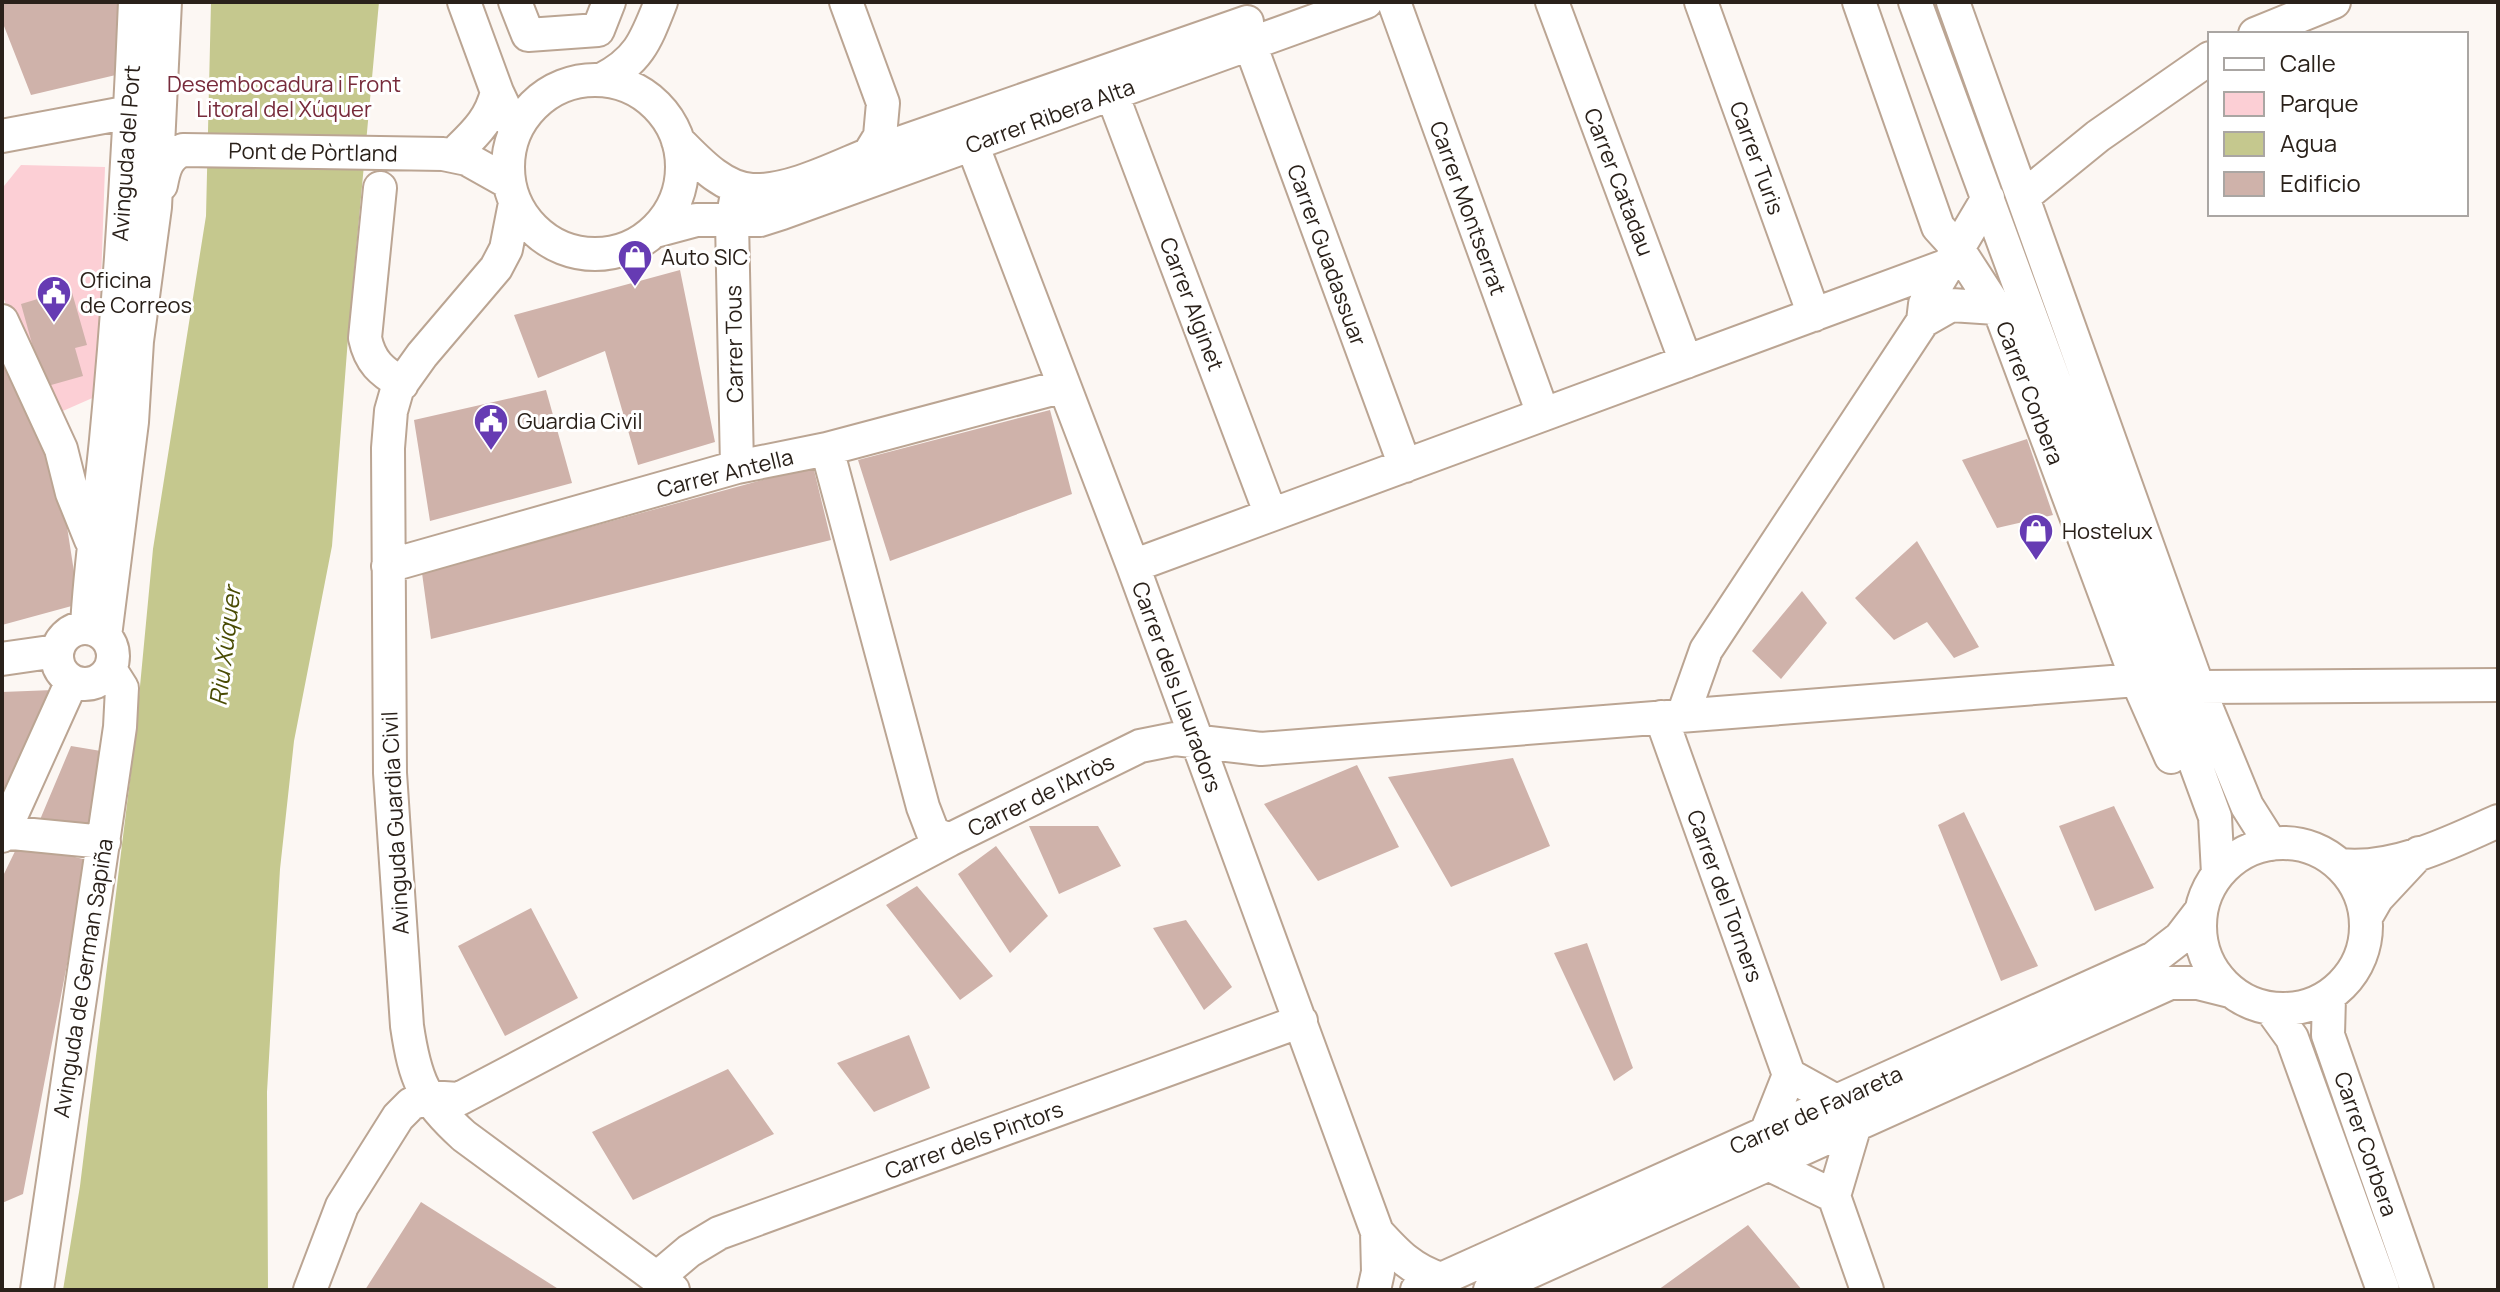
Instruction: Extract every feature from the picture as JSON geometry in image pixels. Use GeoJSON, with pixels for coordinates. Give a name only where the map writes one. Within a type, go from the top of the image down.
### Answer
{"type":"FeatureCollection","features":[{"type":"Feature","properties":{"kind":"street","name":"Avinguda del Port"},"geometry":{"type":"LineString","coordinates":[[96,632],[93,544],[106,441],[135,2]]}},
{"type":"Feature","properties":{"kind":"street","name":"Avinguda del Port"},"geometry":{"type":"LineString","coordinates":[[96,632],[132,422],[137,341],[155,207],[165,2]]}},
{"type":"Feature","properties":{"kind":"street"},"geometry":{"type":"LineString","coordinates":[[464,2],[513,137],[512,192],[527,223],[545,239],[566,250],[589,255],[613,253],[636,245],[668,216],[679,189],[682,160],[678,141],[648,74],[645,44]]}},
{"type":"Feature","properties":{"kind":"street"},"geometry":{"type":"LineString","coordinates":[[515,2],[528,35],[598,30],[609,2]]}},
{"type":"Feature","properties":{"kind":"street"},"geometry":{"type":"LineString","coordinates":[[601,80],[617,72],[645,44],[661,2]]}},
{"type":"Feature","properties":{"kind":"street"},"geometry":{"type":"LineString","coordinates":[[846,2],[883,103],[880,136],[869,154]]}},
{"type":"Feature","properties":{"kind":"street","name":"Carrer Ribera Alta"},"geometry":{"type":"LineString","coordinates":[[749,190],[781,188],[869,154],[1303,2]]}},
{"type":"Feature","properties":{"kind":"street","name":"Carrer Ribera Alta"},"geometry":{"type":"LineString","coordinates":[[655,231],[696,220],[760,220],[782,213],[1366,2]]}},
{"type":"Feature","properties":{"kind":"street","name":"Carrer Montserrat"},"geometry":{"type":"LineString","coordinates":[[1394,2],[1543,414]]}},
{"type":"Feature","properties":{"kind":"street","name":"Carrer Catadau"},"geometry":{"type":"LineString","coordinates":[[1552,2],[1686,362]]}},
{"type":"Feature","properties":{"kind":"street","name":"Carrer Turis"},"geometry":{"type":"LineString","coordinates":[[1701,2],[1814,315]]}},
{"type":"Feature","properties":{"kind":"street","name":"Carrer Corbera"},"geometry":{"type":"LineString","coordinates":[[1859,2],[1938,227],[1953,257],[2002,317],[2137,680],[2177,768],[2201,781]]}},
{"type":"Feature","properties":{"kind":"street"},"geometry":{"type":"LineString","coordinates":[[1915,2],[2215,817],[2218,874]]}},
{"type":"Feature","properties":{"kind":"street"},"geometry":{"type":"LineString","coordinates":[[1953,2],[2198,687],[2247,806],[2271,844]]}},
{"type":"Feature","properties":{"kind":"street"},"geometry":{"type":"LineString","coordinates":[[2260,32],[2334,2]]}},
{"type":"Feature","properties":{"kind":"street","name":"Carrer Guadassuar"},"geometry":{"type":"LineString","coordinates":[[1250,44],[1405,466]]}},
{"type":"Feature","properties":{"kind":"street"},"geometry":{"type":"LineString","coordinates":[[482,49],[492,68],[507,81],[522,88],[555,89],[577,82],[601,80],[624,85],[645,96],[663,111]]}},
{"type":"Feature","properties":{"kind":"street"},"geometry":{"type":"LineString","coordinates":[[2023,197],[2098,136],[2208,59]]}},
{"type":"Feature","properties":{"kind":"street"},"geometry":{"type":"LineString","coordinates":[[451,152],[513,137],[525,113],[555,89]]}},
{"type":"Feature","properties":{"kind":"street"},"geometry":{"type":"LineString","coordinates":[[451,152],[485,122],[493,109],[497,92]]}},
{"type":"Feature","properties":{"kind":"street","name":"Carrer Alginet"},"geometry":{"type":"LineString","coordinates":[[1112,94],[1271,515]]}},
{"type":"Feature","properties":{"kind":"street","name":"Avinguda del Port"},"geometry":{"type":"LineString","coordinates":[[155,207],[166,163],[183,150],[168,136],[160,99]]}},
{"type":"Feature","properties":{"kind":"street"},"geometry":{"type":"LineString","coordinates":[[4,129],[130,112]]}},
{"type":"Feature","properties":{"kind":"street"},"geometry":{"type":"LineString","coordinates":[[678,141],[702,165],[727,182],[749,190]]}},
{"type":"Feature","properties":{"kind":"street","name":"Carrer dels Llauradors"},"geometry":{"type":"LineString","coordinates":[[972,144],[1133,566],[1377,1232],[1378,1272],[1374,1290]]}},
{"type":"Feature","properties":{"kind":"street","name":"Pont de Pòrtland"},"geometry":{"type":"LineString","coordinates":[[183,150],[451,152]]}},
{"type":"Feature","properties":{"kind":"street"},"geometry":{"type":"LineString","coordinates":[[451,152],[467,159],[512,192]]}},
{"type":"Feature","properties":{"kind":"street"},"geometry":{"type":"LineString","coordinates":[[380,188],[365,338],[368,352],[380,371],[402,384]]}},
{"type":"Feature","properties":{"kind":"street"},"geometry":{"type":"LineString","coordinates":[[732,221],[736,200],[749,190]]}},
{"type":"Feature","properties":{"kind":"street","name":"Avinguda Guardia Civil"},"geometry":{"type":"LineString","coordinates":[[512,192],[506,249],[496,268],[422,355],[402,384],[391,411],[388,448],[390,773],[412,1061],[418,1081],[444,1098],[441,1116],[665,1284]]}},
{"type":"Feature","properties":{"kind":"street"},"geometry":{"type":"LineString","coordinates":[[1672,716],[1706,650],[1923,321],[1925,304],[1988,198]]}},
{"type":"Feature","properties":{"kind":"street","name":"Carrer Tous"},"geometry":{"type":"LineString","coordinates":[[732,221],[737,467]]}},
{"type":"Feature","properties":{"kind":"street","name":"Avinguda Guardia Civil"},"geometry":{"type":"LineString","coordinates":[[496,268],[543,250],[566,250]]}},
{"type":"Feature","properties":{"kind":"street"},"geometry":{"type":"LineString","coordinates":[[1133,566],[1814,315],[1953,257]]}},
{"type":"Feature","properties":{"kind":"street"},"geometry":{"type":"LineString","coordinates":[[1923,321],[1951,305],[1996,308]]}},
{"type":"Feature","properties":{"kind":"street"},"geometry":{"type":"LineString","coordinates":[[2,321],[61,449],[72,493],[93,544]]}},
{"type":"Feature","properties":{"kind":"street","name":"Carrer Antella"},"geometry":{"type":"LineString","coordinates":[[388,566],[737,467],[827,449],[1064,386]]}},
{"type":"Feature","properties":{"kind":"street"},"geometry":{"type":"LineString","coordinates":[[61,449],[77,450],[106,441]]}},
{"type":"Feature","properties":{"kind":"street"},"geometry":{"type":"LineString","coordinates":[[827,449],[923,807],[933,833],[949,840]]}},
{"type":"Feature","properties":{"kind":"street"},"geometry":{"type":"LineString","coordinates":[[79,628],[96,632],[113,650],[110,669],[94,683],[72,681],[60,669],[57,651],[64,636],[79,628]]}},
{"type":"Feature","properties":{"kind":"street"},"geometry":{"type":"LineString","coordinates":[[2,659],[57,651]]}},
{"type":"Feature","properties":{"kind":"street","name":"Avinguda de German Sapiña"},"geometry":{"type":"LineString","coordinates":[[37,1290],[120,727],[122,688],[110,669]]}},
{"type":"Feature","properties":{"kind":"street","name":"Carrer de l'Arròs"},"geometry":{"type":"LineString","coordinates":[[310,1290],[342,1206],[398,1117],[411,1104],[444,1098],[1140,746],[1175,739],[1261,749],[2137,680]]}},
{"type":"Feature","properties":{"kind":"street"},"geometry":{"type":"LineString","coordinates":[[72,681],[3,833],[104,842]]}},
{"type":"Feature","properties":{"kind":"street"},"geometry":{"type":"LineString","coordinates":[[2198,687],[2498,685]]}},
{"type":"Feature","properties":{"kind":"street","name":"Carrer del Torners"},"geometry":{"type":"LineString","coordinates":[[1672,716],[1789,1075]]}},
{"type":"Feature","properties":{"kind":"street"},"geometry":{"type":"LineString","coordinates":[[2340,865],[2361,867],[2419,853],[2498,821]]}},
{"type":"Feature","properties":{"kind":"street"},"geometry":{"type":"LineString","coordinates":[[2271,844],[2296,844],[2319,851],[2340,865],[2353,880],[2362,898],[2366,940],[2359,962],[2346,982],[2329,997],[2311,1006],[2291,1010],[2271,1009],[2249,1003],[2230,991],[2214,975],[2204,955],[2199,933],[2200,912],[2207,892],[2232,859],[2250,849],[2271,844]]}},
{"type":"Feature","properties":{"kind":"street"},"geometry":{"type":"LineString","coordinates":[[2366,917],[2377,898],[2419,853]]}},
{"type":"Feature","properties":{"kind":"street","name":"Carrer de Favareta"},"geometry":{"type":"LineString","coordinates":[[1490,1290],[1768,1164],[1845,1113],[2154,958],[2180,938],[2200,912]]}},
{"type":"Feature","properties":{"kind":"street","name":"Carrer de Favareta"},"geometry":{"type":"LineString","coordinates":[[1429,1285],[1766,1133],[1845,1113],[2170,983],[2198,983],[2230,991]]}},
{"type":"Feature","properties":{"kind":"street","name":"Carrer Corbera"},"geometry":{"type":"LineString","coordinates":[[2329,997],[2328,1035],[2417,1290]]}},
{"type":"Feature","properties":{"kind":"street","name":"Carrer Corbera"},"geometry":{"type":"LineString","coordinates":[[2271,1009],[2292,1038],[2383,1290]]}},
{"type":"Feature","properties":{"kind":"street","name":"Carrer dels Pintors"},"geometry":{"type":"LineString","coordinates":[[665,1284],[689,1251],[719,1233],[1301,1021]]}},
{"type":"Feature","properties":{"kind":"street"},"geometry":{"type":"LineString","coordinates":[[1766,1133],[1789,1075],[1845,1113],[1834,1196],[1867,1290]]}},
{"type":"Feature","properties":{"kind":"street"},"geometry":{"type":"LineString","coordinates":[[1768,1164],[1834,1196]]}},
{"type":"Feature","properties":{"kind":"street","name":"Carrer dels Llauradors"},"geometry":{"type":"LineString","coordinates":[[1377,1232],[1404,1262],[1422,1273],[1429,1285]]}},
{"type":"Feature","properties":{"kind":"green space"},"geometry":{"type":"Polygon","coordinates":[[[21,165],[105,167],[97,396],[56,414],[27,359],[2,294],[4,186],[21,165]]]}},
{"type":"Feature","properties":{"kind":"water","name":"Desembocadura i Front Litoral del Xúquer"},"geometry":{"type":"Polygon","coordinates":[[[211,2],[379,2],[332,546],[294,741],[280,869],[267,1092],[268,1290],[63,1290],[80,1186],[135,739],[153,549],[206,216],[211,2]]]}},
{"type":"Feature","properties":{"kind":"building"},"geometry":{"type":"Polygon","coordinates":[[[2,2],[121,2],[120,74],[31,95],[2,21],[2,2]]]}},
{"type":"Feature","properties":{"kind":"building"},"geometry":{"type":"Polygon","coordinates":[[[680,270],[715,442],[638,465],[605,351],[538,378],[514,315],[680,270]]]}},
{"type":"Feature","properties":{"kind":"building","name":"Oficina de Correos"},"geometry":{"type":"Polygon","coordinates":[[[71,289],[87,345],[75,348],[83,376],[44,387],[21,304],[71,289]]]}},
{"type":"Feature","properties":{"kind":"building"},"geometry":{"type":"Polygon","coordinates":[[[2,351],[57,462],[79,604],[2,625],[2,351]]]}},
{"type":"Feature","properties":{"kind":"building","name":"Guardia Civil"},"geometry":{"type":"Polygon","coordinates":[[[546,390],[572,483],[430,521],[414,420],[546,390]]]}},
{"type":"Feature","properties":{"kind":"building"},"geometry":{"type":"Polygon","coordinates":[[[1050,410],[1072,494],[890,561],[858,460],[1050,410]]]}},
{"type":"Feature","properties":{"kind":"building"},"geometry":{"type":"Polygon","coordinates":[[[2027,439],[2053,515],[1997,528],[1962,460],[2027,439]]]}},
{"type":"Feature","properties":{"kind":"building"},"geometry":{"type":"Polygon","coordinates":[[[813,466],[831,540],[431,639],[422,573],[813,466]]]}},
{"type":"Feature","properties":{"kind":"building"},"geometry":{"type":"Polygon","coordinates":[[[1917,541],[1979,647],[1954,658],[1927,622],[1894,640],[1855,598],[1917,541]]]}},
{"type":"Feature","properties":{"kind":"building"},"geometry":{"type":"Polygon","coordinates":[[[1802,591],[1827,623],[1781,679],[1752,651],[1802,591]]]}},
{"type":"Feature","properties":{"kind":"building"},"geometry":{"type":"Polygon","coordinates":[[[53,690],[2,797],[2,692],[53,690]]]}},
{"type":"Feature","properties":{"kind":"building"},"geometry":{"type":"Polygon","coordinates":[[[71,746],[101,751],[89,830],[39,822],[71,746]]]}},
{"type":"Feature","properties":{"kind":"building"},"geometry":{"type":"Polygon","coordinates":[[[1513,758],[1550,846],[1451,887],[1388,777],[1513,758]]]}},
{"type":"Feature","properties":{"kind":"building"},"geometry":{"type":"Polygon","coordinates":[[[1357,765],[1399,847],[1318,881],[1264,804],[1357,765]]]}},
{"type":"Feature","properties":{"kind":"building"},"geometry":{"type":"Polygon","coordinates":[[[2114,806],[2154,888],[2095,911],[2059,826],[2114,806]]]}},
{"type":"Feature","properties":{"kind":"building"},"geometry":{"type":"Polygon","coordinates":[[[1964,812],[2038,966],[2001,981],[1938,825],[1964,812]]]}},
{"type":"Feature","properties":{"kind":"building"},"geometry":{"type":"Polygon","coordinates":[[[1029,826],[1098,826],[1121,866],[1059,894],[1029,826]]]}},
{"type":"Feature","properties":{"kind":"building"},"geometry":{"type":"Polygon","coordinates":[[[19,843],[87,860],[23,1194],[2,1203],[2,878],[19,843]]]}},
{"type":"Feature","properties":{"kind":"building"},"geometry":{"type":"Polygon","coordinates":[[[996,846],[1048,916],[1010,953],[958,874],[996,846]]]}},
{"type":"Feature","properties":{"kind":"building"},"geometry":{"type":"Polygon","coordinates":[[[917,886],[993,976],[960,1000],[886,905],[917,886]]]}},
{"type":"Feature","properties":{"kind":"building"},"geometry":{"type":"Polygon","coordinates":[[[531,908],[578,998],[505,1036],[458,946],[531,908]]]}},
{"type":"Feature","properties":{"kind":"building"},"geometry":{"type":"Polygon","coordinates":[[[1186,920],[1232,987],[1204,1010],[1153,928],[1186,920]]]}},
{"type":"Feature","properties":{"kind":"building"},"geometry":{"type":"Polygon","coordinates":[[[1587,943],[1633,1068],[1614,1081],[1554,953],[1587,943]]]}},
{"type":"Feature","properties":{"kind":"building"},"geometry":{"type":"Polygon","coordinates":[[[909,1035],[930,1088],[874,1112],[837,1063],[909,1035]]]}},
{"type":"Feature","properties":{"kind":"building"},"geometry":{"type":"Polygon","coordinates":[[[728,1069],[774,1134],[633,1200],[592,1132],[728,1069]]]}},
{"type":"Feature","properties":{"kind":"building"},"geometry":{"type":"Polygon","coordinates":[[[421,1202],[560,1290],[365,1290],[421,1202]]]}},
{"type":"Feature","properties":{"kind":"building"},"geometry":{"type":"Polygon","coordinates":[[[1748,1225],[1802,1290],[1658,1290],[1748,1225]]]}},
{"type":"Feature","properties":{"kind":"place","name":"Auto SIC"},"geometry":{"type":"Point","coordinates":[635,288]}},
{"type":"Feature","properties":{"kind":"place","name":"Oficina de Correos"},"geometry":{"type":"Point","coordinates":[54,324]}},
{"type":"Feature","properties":{"kind":"place","name":"Guardia Civil"},"geometry":{"type":"Point","coordinates":[491,452]}},
{"type":"Feature","properties":{"kind":"place","name":"Hostelux"},"geometry":{"type":"Point","coordinates":[2036,562]}},
{"type":"Feature","properties":{"kind":"water label","name":"Riu Xúquer"},"geometry":{"type":"Point","coordinates":[224,646]}}]}
